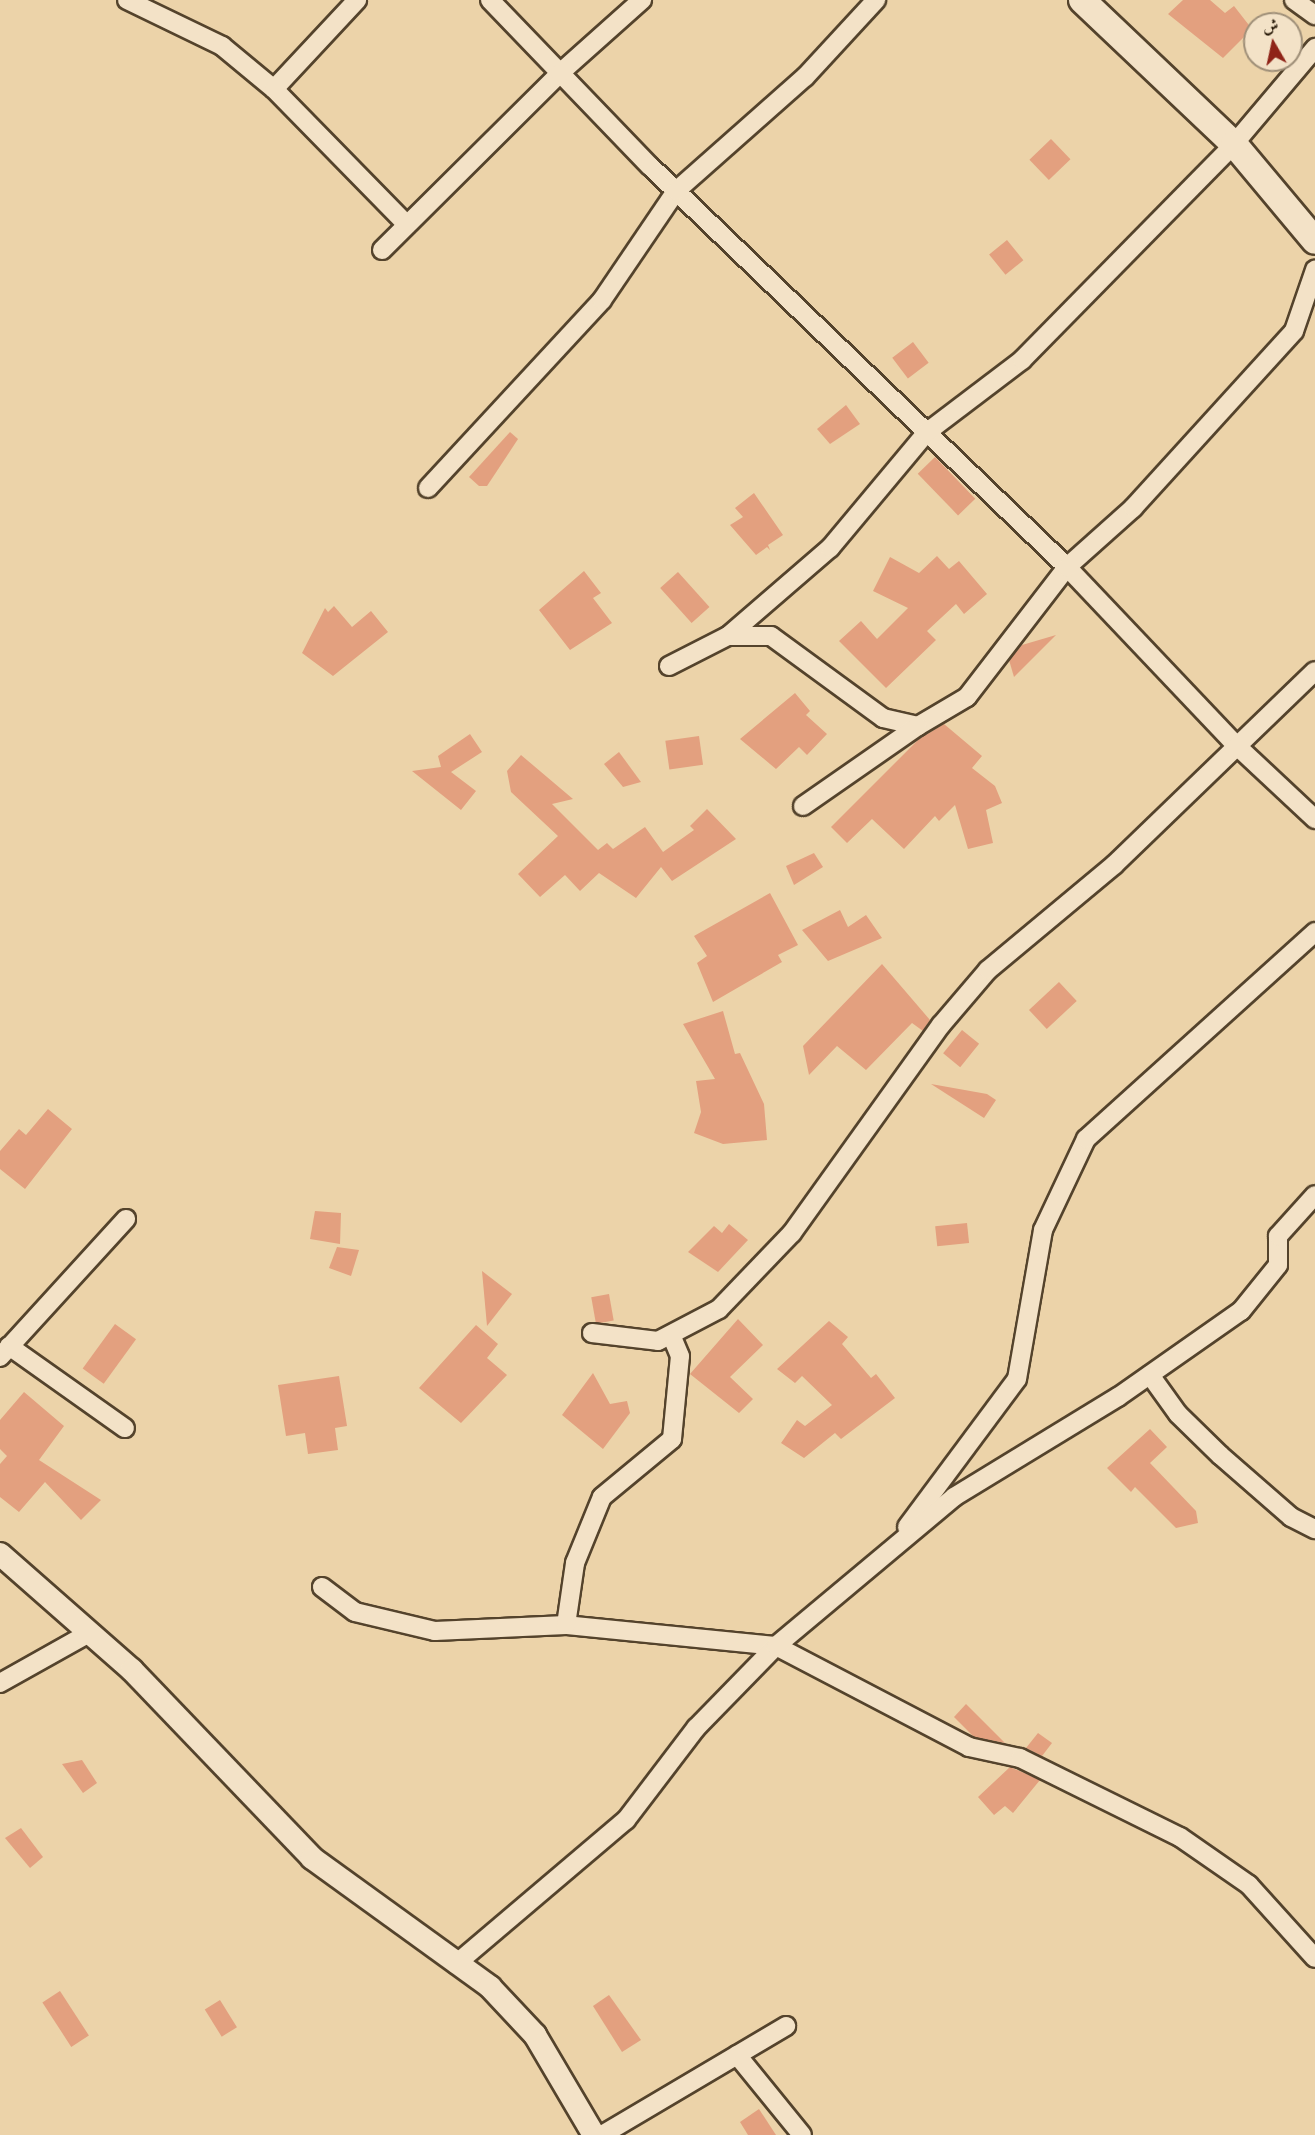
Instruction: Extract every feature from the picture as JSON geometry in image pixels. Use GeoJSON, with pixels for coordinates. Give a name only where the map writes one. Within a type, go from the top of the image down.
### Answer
{"type":"FeatureCollection","features":[{"type":"Feature","properties":{"kind":"main road"},"geometry":{"type":"LineString","coordinates":[[1083,0],[1234,144],[1315,241]]}},
{"type":"Feature","properties":{"kind":"street"},"geometry":{"type":"LineString","coordinates":[[127,0],[222,46],[274,88],[407,225]]}},
{"type":"Feature","properties":{"kind":"street"},"geometry":{"type":"LineString","coordinates":[[274,88],[357,0]]}},
{"type":"Feature","properties":{"kind":"street"},"geometry":{"type":"LineString","coordinates":[[490,0],[676,191],[1067,567],[1237,746],[1315,819]]}},
{"type":"Feature","properties":{"kind":"street"},"geometry":{"type":"LineString","coordinates":[[382,250],[560,73],[642,0]]}},
{"type":"Feature","properties":{"kind":"street"},"geometry":{"type":"LineString","coordinates":[[428,488],[602,300],[676,191],[805,77],[876,0]]}},
{"type":"Feature","properties":{"kind":"street"},"geometry":{"type":"LineString","coordinates":[[1294,0],[1315,15]]}},
{"type":"Feature","properties":{"kind":"street"},"geometry":{"type":"LineString","coordinates":[[669,666],[728,636],[830,548],[926,433],[1022,360],[1234,144],[1315,48]]}},
{"type":"Feature","properties":{"kind":"street"},"geometry":{"type":"LineString","coordinates":[[803,806],[918,726],[968,697],[1067,567],[1133,508],[1294,331],[1315,270]]}},
{"type":"Feature","properties":{"kind":"street"},"geometry":{"type":"LineString","coordinates":[[728,636],[771,636],[883,718],[918,726]]}},
{"type":"Feature","properties":{"kind":"street"},"geometry":{"type":"LineString","coordinates":[[592,1333],[658,1341],[719,1309],[792,1233],[941,1025],[988,970],[1114,865],[1315,671]]}},
{"type":"Feature","properties":{"kind":"street"},"geometry":{"type":"LineString","coordinates":[[888,1552],[1017,1379],[1043,1230],[1086,1139],[1315,932]]}},
{"type":"Feature","properties":{"kind":"street"},"geometry":{"type":"LineString","coordinates":[[456,1964],[626,1820],[696,1728],[776,1646],[954,1497],[1150,1375],[1241,1311],[1278,1265],[1278,1236],[1315,1195]]}},
{"type":"Feature","properties":{"kind":"street"},"geometry":{"type":"LineString","coordinates":[[124,1428],[5,1352],[126,1219]]}},
{"type":"Feature","properties":{"kind":"street"},"geometry":{"type":"LineString","coordinates":[[566,1625],[575,1563],[602,1497],[672,1439],[680,1356],[670,1335]]}},
{"type":"Feature","properties":{"kind":"street"},"geometry":{"type":"LineString","coordinates":[[1150,1375],[1178,1414],[1220,1455],[1292,1517],[1315,1529]]}},
{"type":"Feature","properties":{"kind":"street"},"geometry":{"type":"LineString","coordinates":[[0,1554],[89,1633],[312,1858],[490,1987],[535,2035],[594,2135]]}},
{"type":"Feature","properties":{"kind":"street"},"geometry":{"type":"LineString","coordinates":[[322,1587],[355,1612],[435,1631],[566,1625],[776,1646],[969,1747],[1020,1758],[1180,1837],[1248,1885],[1315,1958]]}},
{"type":"Feature","properties":{"kind":"street"},"geometry":{"type":"LineString","coordinates":[[0,1683],[89,1633]]}},
{"type":"Feature","properties":{"kind":"street"},"geometry":{"type":"LineString","coordinates":[[603,2135],[786,2026]]}},
{"type":"Feature","properties":{"kind":"street"},"geometry":{"type":"LineString","coordinates":[[737,2055],[802,2135]]}},
{"type":"Feature","properties":{"kind":"building"},"geometry":{"type":"Polygon","coordinates":[[[1183,0],[1210,0],[1225,13],[1234,6],[1243,18],[1243,38],[1223,58],[1168,14],[1183,0]]]}},
{"type":"Feature","properties":{"kind":"building"},"geometry":{"type":"Polygon","coordinates":[[[1051,139],[1070,159],[1049,180],[1029,160],[1051,139]]]}},
{"type":"Feature","properties":{"kind":"building"},"geometry":{"type":"Polygon","coordinates":[[[1007,240],[1023,260],[1005,275],[989,254],[1007,240]]]}},
{"type":"Feature","properties":{"kind":"building"},"geometry":{"type":"Polygon","coordinates":[[[913,342],[929,363],[908,378],[892,358],[913,342]]]}},
{"type":"Feature","properties":{"kind":"building"},"geometry":{"type":"Polygon","coordinates":[[[846,405],[860,424],[830,444],[817,429],[846,405]]]}},
{"type":"Feature","properties":{"kind":"building"},"geometry":{"type":"Polygon","coordinates":[[[510,432],[518,439],[487,486],[479,486],[469,477],[510,432]]]}},
{"type":"Feature","properties":{"kind":"building"},"geometry":{"type":"Polygon","coordinates":[[[935,457],[975,499],[958,515],[918,474],[935,457]]]}},
{"type":"Feature","properties":{"kind":"building"},"geometry":{"type":"Polygon","coordinates":[[[754,493],[783,535],[768,545],[770,550],[767,547],[756,555],[730,525],[743,517],[735,508],[754,493]]]}},
{"type":"Feature","properties":{"kind":"building"},"geometry":{"type":"Polygon","coordinates":[[[937,556],[949,569],[959,561],[987,594],[964,614],[956,604],[927,631],[936,640],[886,688],[839,641],[861,621],[877,639],[908,608],[873,591],[890,557],[919,573],[937,556]]]}},
{"type":"Feature","properties":{"kind":"building"},"geometry":{"type":"Polygon","coordinates":[[[584,571],[601,593],[593,598],[612,623],[570,650],[539,610],[584,571]]]}},
{"type":"Feature","properties":{"kind":"building"},"geometry":{"type":"Polygon","coordinates":[[[678,572],[709,607],[692,623],[660,588],[678,572]]]}},
{"type":"Feature","properties":{"kind":"building"},"geometry":{"type":"Polygon","coordinates":[[[334,606],[352,627],[371,611],[388,632],[333,676],[302,653],[325,608],[328,612],[334,606]]]}},
{"type":"Feature","properties":{"kind":"building"},"geometry":{"type":"Polygon","coordinates":[[[1056,635],[1014,677],[1009,660],[1022,645],[1056,635]]]}},
{"type":"Feature","properties":{"kind":"building"},"geometry":{"type":"Polygon","coordinates":[[[795,693],[810,711],[806,715],[827,734],[807,755],[799,747],[776,769],[740,739],[795,693]]]}},
{"type":"Feature","properties":{"kind":"building"},"geometry":{"type":"Polygon","coordinates":[[[944,724],[982,756],[972,768],[995,786],[1002,803],[986,810],[993,843],[968,849],[955,805],[939,821],[935,816],[904,849],[872,819],[847,843],[831,827],[919,739],[944,724]]]}},
{"type":"Feature","properties":{"kind":"building"},"geometry":{"type":"Polygon","coordinates":[[[470,734],[482,752],[451,772],[476,791],[461,810],[412,771],[441,767],[438,756],[470,734]]]}},
{"type":"Feature","properties":{"kind":"building"},"geometry":{"type":"Polygon","coordinates":[[[699,736],[703,765],[669,769],[665,741],[699,736]]]}},
{"type":"Feature","properties":{"kind":"building"},"geometry":{"type":"Polygon","coordinates":[[[619,752],[641,782],[623,787],[604,764],[619,752]]]}},
{"type":"Feature","properties":{"kind":"building"},"geometry":{"type":"Polygon","coordinates":[[[521,755],[573,799],[552,804],[598,850],[607,843],[613,849],[645,827],[663,852],[694,830],[690,826],[707,809],[736,839],[672,881],[661,867],[636,898],[599,873],[580,891],[565,875],[540,897],[518,874],[558,836],[511,792],[507,771],[521,755]]]}},
{"type":"Feature","properties":{"kind":"building"},"geometry":{"type":"Polygon","coordinates":[[[814,853],[823,867],[794,885],[786,866],[814,853]]]}},
{"type":"Feature","properties":{"kind":"building"},"geometry":{"type":"Polygon","coordinates":[[[770,893],[798,945],[778,955],[782,962],[713,1002],[697,963],[707,956],[694,936],[770,893]]]}},
{"type":"Feature","properties":{"kind":"building"},"geometry":{"type":"Polygon","coordinates":[[[840,910],[848,927],[866,915],[882,938],[828,961],[802,930],[840,910]]]}},
{"type":"Feature","properties":{"kind":"building"},"geometry":{"type":"Polygon","coordinates":[[[882,964],[930,1020],[923,1031],[912,1023],[866,1070],[837,1046],[809,1075],[803,1046],[882,964]]]}},
{"type":"Feature","properties":{"kind":"building"},"geometry":{"type":"Polygon","coordinates":[[[1059,982],[1077,1001],[1047,1029],[1029,1010],[1059,982]]]}},
{"type":"Feature","properties":{"kind":"building"},"geometry":{"type":"Polygon","coordinates":[[[723,1011],[735,1054],[740,1053],[764,1104],[767,1140],[723,1144],[694,1133],[701,1112],[696,1081],[715,1079],[683,1024],[723,1011]]]}},
{"type":"Feature","properties":{"kind":"building"},"geometry":{"type":"Polygon","coordinates":[[[962,1030],[979,1044],[960,1067],[943,1053],[962,1030]]]}},
{"type":"Feature","properties":{"kind":"building"},"geometry":{"type":"Polygon","coordinates":[[[931,1084],[987,1094],[996,1100],[984,1118],[931,1084]]]}},
{"type":"Feature","properties":{"kind":"building"},"geometry":{"type":"Polygon","coordinates":[[[48,1109],[72,1129],[25,1189],[0,1169],[0,1151],[19,1129],[26,1135],[48,1109]]]}},
{"type":"Feature","properties":{"kind":"building"},"geometry":{"type":"Polygon","coordinates":[[[315,1211],[341,1213],[340,1244],[310,1239],[315,1211]]]}},
{"type":"Feature","properties":{"kind":"building"},"geometry":{"type":"Polygon","coordinates":[[[967,1223],[969,1243],[937,1246],[935,1226],[967,1223]]]}},
{"type":"Feature","properties":{"kind":"building"},"geometry":{"type":"Polygon","coordinates":[[[729,1224],[748,1240],[718,1272],[688,1252],[714,1226],[722,1233],[729,1224]]]}},
{"type":"Feature","properties":{"kind":"building"},"geometry":{"type":"Polygon","coordinates":[[[337,1247],[359,1250],[351,1276],[329,1268],[337,1247]]]}},
{"type":"Feature","properties":{"kind":"building"},"geometry":{"type":"Polygon","coordinates":[[[482,1271],[512,1294],[487,1326],[482,1271]]]}},
{"type":"Feature","properties":{"kind":"building"},"geometry":{"type":"Polygon","coordinates":[[[609,1294],[614,1321],[596,1324],[591,1297],[609,1294]]]}},
{"type":"Feature","properties":{"kind":"building"},"geometry":{"type":"Polygon","coordinates":[[[738,1319],[763,1345],[730,1377],[753,1399],[739,1413],[690,1374],[738,1319]]]}},
{"type":"Feature","properties":{"kind":"building"},"geometry":{"type":"Polygon","coordinates":[[[829,1321],[848,1337],[842,1344],[871,1378],[876,1374],[895,1398],[841,1439],[835,1433],[804,1458],[781,1443],[797,1420],[805,1426],[832,1405],[802,1376],[795,1383],[777,1369],[829,1321]]]}},
{"type":"Feature","properties":{"kind":"building"},"geometry":{"type":"Polygon","coordinates":[[[115,1324],[136,1339],[104,1384],[83,1368],[115,1324]]]}},
{"type":"Feature","properties":{"kind":"building"},"geometry":{"type":"Polygon","coordinates":[[[476,1325],[498,1344],[487,1358],[507,1375],[461,1423],[419,1388],[476,1325]]]}},
{"type":"Feature","properties":{"kind":"building"},"geometry":{"type":"Polygon","coordinates":[[[593,1373],[610,1404],[627,1401],[630,1413],[603,1449],[562,1415],[593,1373]]]}},
{"type":"Feature","properties":{"kind":"building"},"geometry":{"type":"Polygon","coordinates":[[[339,1376],[347,1426],[335,1428],[338,1450],[308,1454],[305,1433],[286,1436],[278,1385],[339,1376]]]}},
{"type":"Feature","properties":{"kind":"building"},"geometry":{"type":"Polygon","coordinates":[[[24,1392],[64,1426],[39,1460],[101,1500],[81,1520],[45,1482],[19,1512],[0,1497],[0,1464],[7,1456],[0,1449],[0,1420],[24,1392]]]}},
{"type":"Feature","properties":{"kind":"building"},"geometry":{"type":"Polygon","coordinates":[[[1150,1429],[1167,1447],[1150,1463],[1196,1511],[1198,1523],[1176,1528],[1135,1487],[1131,1492],[1107,1468],[1150,1429]]]}},
{"type":"Feature","properties":{"kind":"building"},"geometry":{"type":"Polygon","coordinates":[[[966,1704],[1005,1743],[974,1737],[954,1717],[966,1704]]]}},
{"type":"Feature","properties":{"kind":"building"},"geometry":{"type":"Polygon","coordinates":[[[1038,1733],[1052,1743],[1042,1756],[1026,1748],[1038,1733]]]}},
{"type":"Feature","properties":{"kind":"building"},"geometry":{"type":"Polygon","coordinates":[[[82,1760],[97,1783],[83,1793],[62,1764],[82,1760]]]}},
{"type":"Feature","properties":{"kind":"building"},"geometry":{"type":"Polygon","coordinates":[[[1010,1767],[1040,1780],[1013,1813],[1005,1806],[994,1815],[978,1797],[1010,1767]]]}},
{"type":"Feature","properties":{"kind":"building"},"geometry":{"type":"Polygon","coordinates":[[[21,1828],[43,1857],[30,1868],[5,1838],[21,1828]]]}},
{"type":"Feature","properties":{"kind":"building"},"geometry":{"type":"Polygon","coordinates":[[[60,1991],[89,2035],[71,2047],[42,2002],[60,1991]]]}},
{"type":"Feature","properties":{"kind":"building"},"geometry":{"type":"Polygon","coordinates":[[[609,1995],[641,2040],[622,2052],[593,2006],[609,1995]]]}},
{"type":"Feature","properties":{"kind":"building"},"geometry":{"type":"Polygon","coordinates":[[[220,2000],[237,2027],[222,2037],[205,2010],[220,2000]]]}},
{"type":"Feature","properties":{"kind":"building"},"geometry":{"type":"Polygon","coordinates":[[[759,2109],[776,2135],[748,2135],[740,2122],[759,2109]]]}}]}
